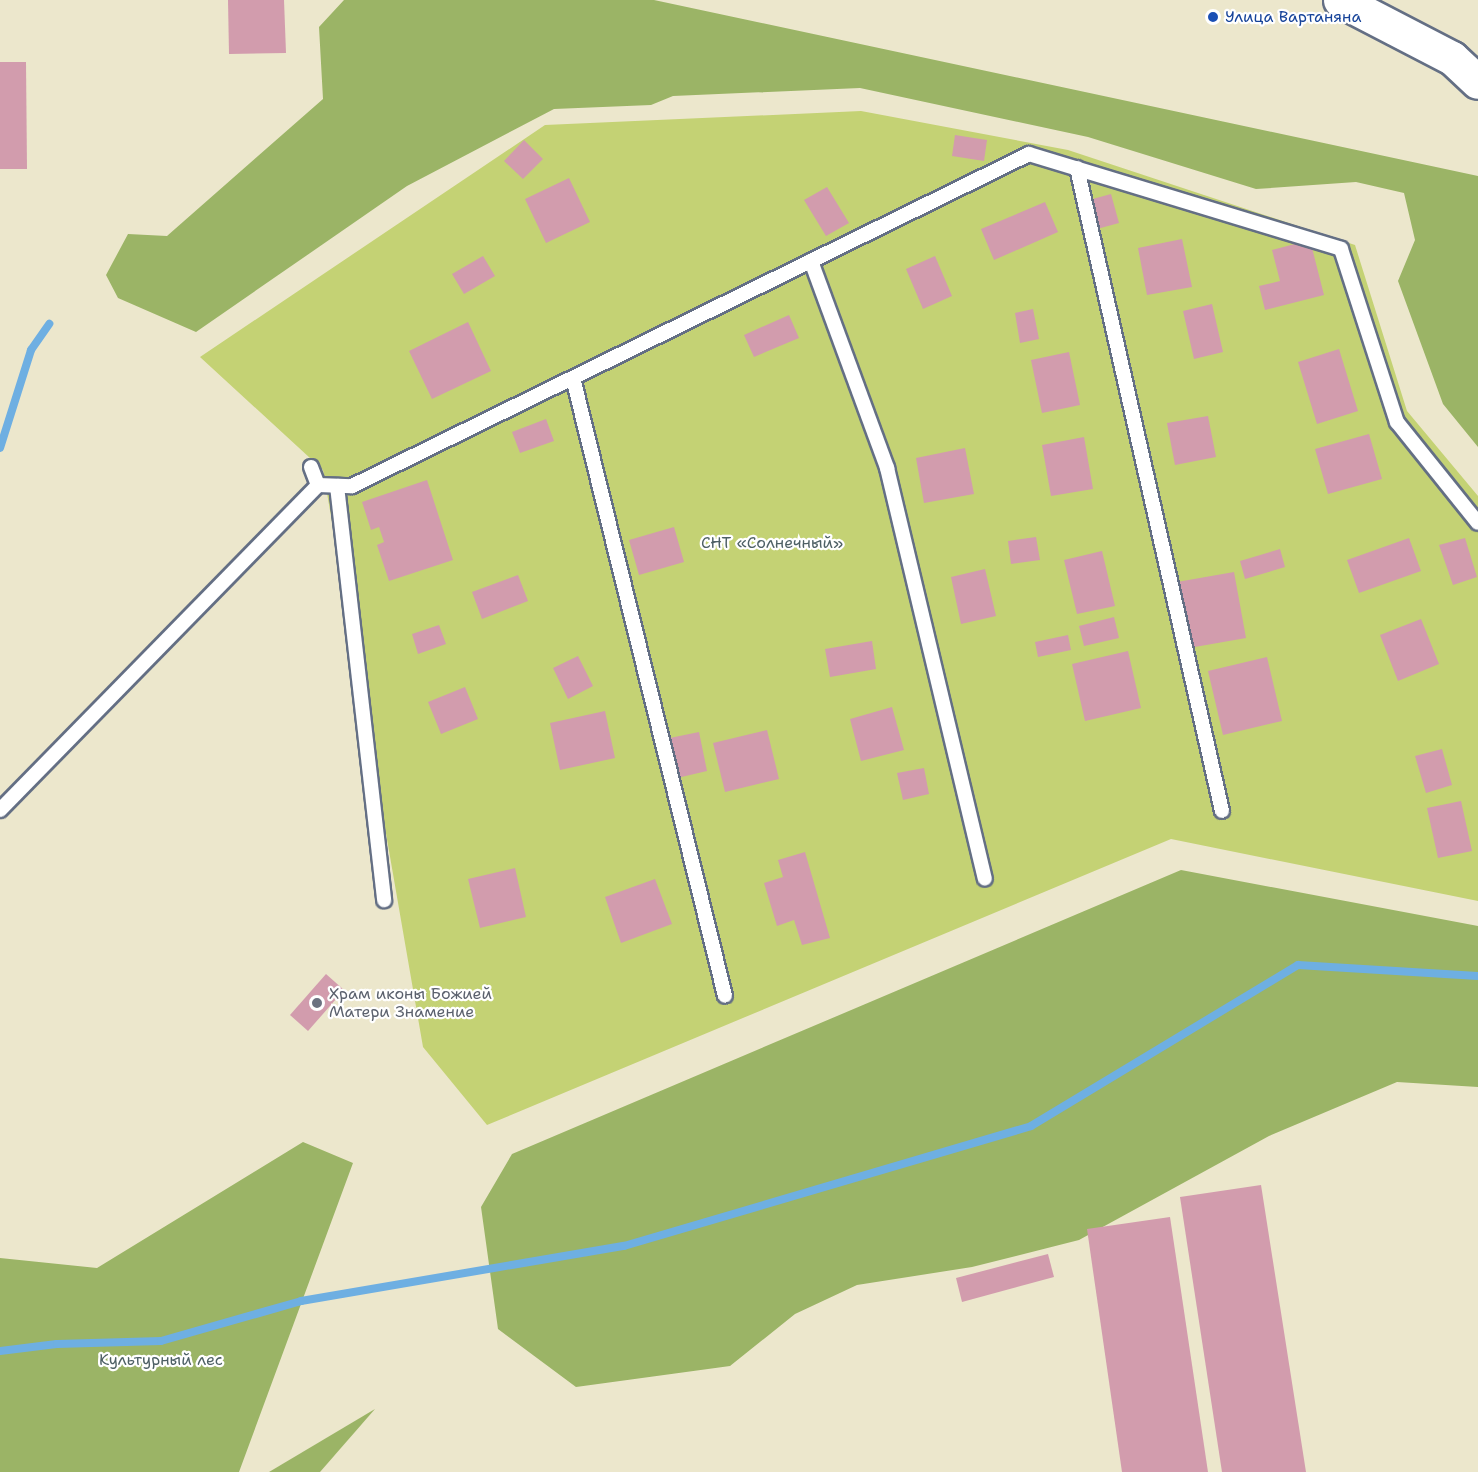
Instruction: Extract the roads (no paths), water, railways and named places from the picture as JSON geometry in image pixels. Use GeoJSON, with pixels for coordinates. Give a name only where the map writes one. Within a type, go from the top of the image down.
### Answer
{"type":"FeatureCollection","features":[{"type":"Feature","properties":{"kind":"street"},"geometry":{"type":"LineString","coordinates":[[1340,0],[1452,58],[1478,82]]}},
{"type":"Feature","properties":{"kind":"lane"},"geometry":{"type":"LineString","coordinates":[[0,810],[318,485],[352,486],[1029,154],[1341,249],[1397,422],[1478,523]]}},
{"type":"Feature","properties":{"kind":"lane"},"geometry":{"type":"LineString","coordinates":[[1077,168],[1221,811]]}},
{"type":"Feature","properties":{"kind":"lane"},"geometry":{"type":"LineString","coordinates":[[811,261],[887,468],[985,878]]}},
{"type":"Feature","properties":{"kind":"lane"},"geometry":{"type":"LineString","coordinates":[[573,378],[725,996]]}},
{"type":"Feature","properties":{"kind":"lane"},"geometry":{"type":"LineString","coordinates":[[311,467],[318,485]]}},
{"type":"Feature","properties":{"kind":"lane"},"geometry":{"type":"LineString","coordinates":[[337,486],[384,900]]}},
{"type":"Feature","properties":{"kind":"waterway"},"geometry":{"type":"LineString","coordinates":[[0,448],[31,350],[49,324]]}},
{"type":"Feature","properties":{"kind":"waterway"},"geometry":{"type":"LineString","coordinates":[[0,1351],[57,1344],[161,1341],[301,1301],[624,1246],[1031,1126],[1298,965],[1478,976]]}},
{"type":"Feature","properties":{"kind":"place","name":"Улица Вартаняна"},"geometry":{"type":"Point","coordinates":[1213,17]}},
{"type":"Feature","properties":{"kind":"place","name":"Храм иконы Божией Матери Знамение"},"geometry":{"type":"Point","coordinates":[317,1003]}},
{"type":"Feature","properties":{"kind":"park label","name":"СНТ «Солнечный»"},"geometry":{"type":"Point","coordinates":[772,543]}},
{"type":"Feature","properties":{"kind":"park label","name":"Культурный лес"},"geometry":{"type":"Point","coordinates":[161,1360]}}]}
